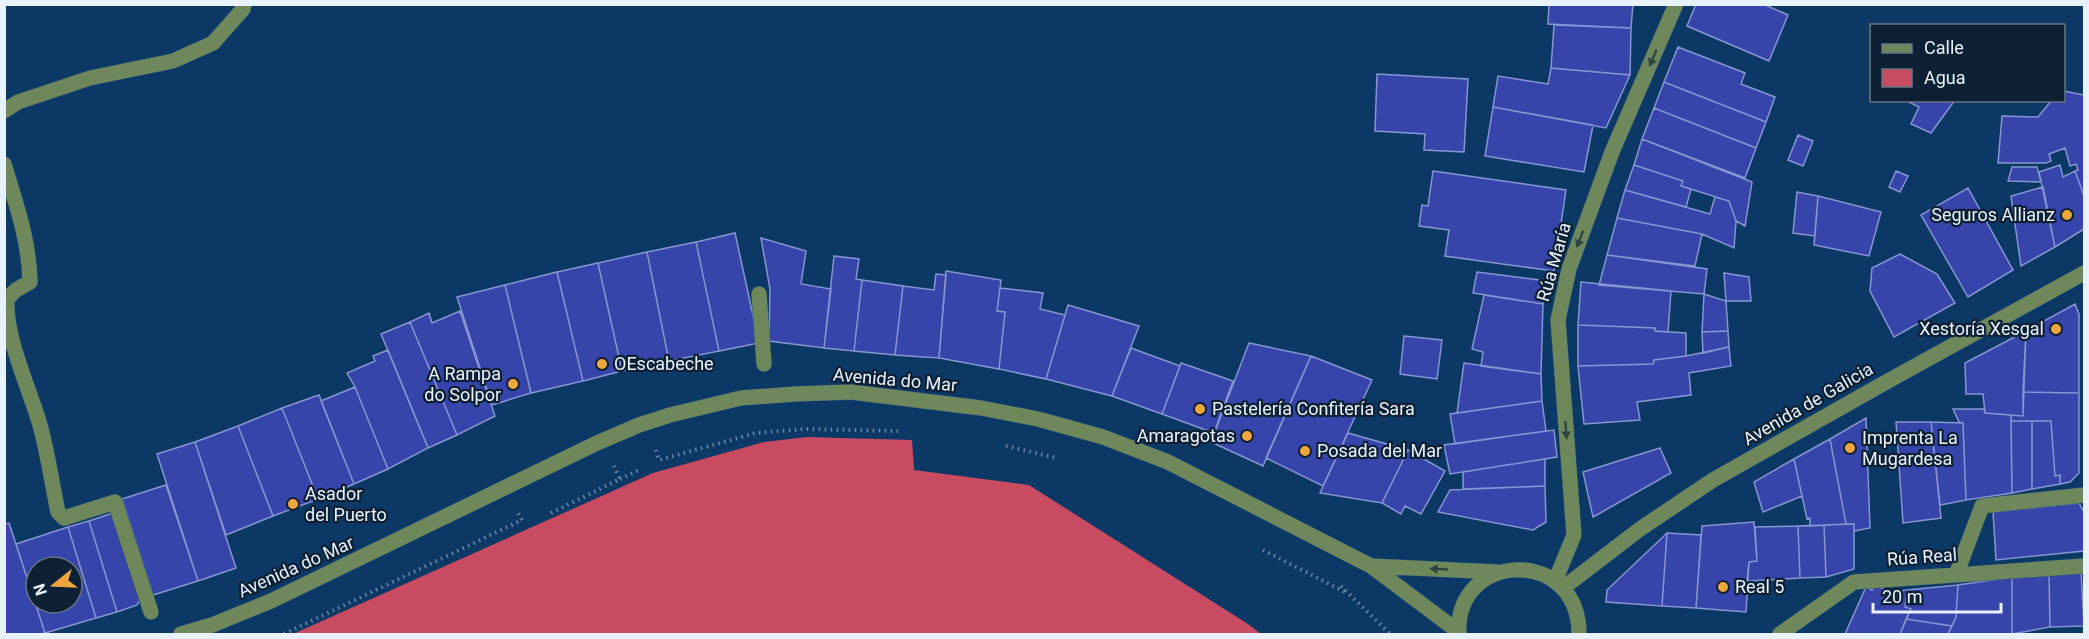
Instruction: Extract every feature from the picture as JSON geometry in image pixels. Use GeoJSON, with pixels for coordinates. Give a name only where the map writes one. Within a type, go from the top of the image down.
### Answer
{"type":"FeatureCollection","features":[{"type":"Feature","properties":{"kind":"street"},"geometry":{"type":"LineString","coordinates":[[4,111],[18,102],[90,78],[173,60],[213,43],[243,9],[244,4]]}},
{"type":"Feature","properties":{"kind":"street","name":"Rúa María"},"geometry":{"type":"LineString","coordinates":[[1559,584],[1574,535],[1558,320],[1560,309],[1569,268],[1612,152],[1676,4]]}},
{"type":"Feature","properties":{"kind":"street"},"geometry":{"type":"LineString","coordinates":[[4,164],[30,255],[30,282],[16,290],[7,299],[6,311],[40,426],[58,512],[64,518],[115,502],[152,612]]}},
{"type":"Feature","properties":{"kind":"street","name":"Avenida de Galicia"},"geometry":{"type":"LineString","coordinates":[[1559,584],[1713,480],[2085,273]]}},
{"type":"Feature","properties":{"kind":"street"},"geometry":{"type":"LineString","coordinates":[[759,294],[764,364]]}},
{"type":"Feature","properties":{"kind":"street","name":"Avenida do Mar"},"geometry":{"type":"LineString","coordinates":[[181,634],[212,625],[271,601],[597,443],[639,425],[741,398],[851,392],[981,408],[1038,419],[1103,437],[1168,462],[1371,566],[1459,633]]}},
{"type":"Feature","properties":{"kind":"street"},"geometry":{"type":"LineString","coordinates":[[1956,574],[1982,506],[2085,495]]}},
{"type":"Feature","properties":{"kind":"street","name":"Avenida do Mar"},"geometry":{"type":"LineString","coordinates":[[1371,566],[1497,572],[1517,569],[1537,571],[1559,584]]}},
{"type":"Feature","properties":{"kind":"street","name":"Rúa Real"},"geometry":{"type":"LineString","coordinates":[[1780,634],[1854,582],[2085,566]]}},
{"type":"Feature","properties":{"kind":"street"},"geometry":{"type":"LineString","coordinates":[[1459,633],[1461,613],[1469,596],[1481,582],[1497,572]]}},
{"type":"Feature","properties":{"kind":"street"},"geometry":{"type":"LineString","coordinates":[[1559,584],[1576,610],[1579,634]]}},
{"type":"Feature","properties":{"kind":"path"},"geometry":{"type":"LineString","coordinates":[[655,448],[659,460],[756,433],[805,429],[908,431]]}},
{"type":"Feature","properties":{"kind":"path"},"geometry":{"type":"LineString","coordinates":[[1000,445],[1068,461]]}},
{"type":"Feature","properties":{"kind":"path"},"geometry":{"type":"LineString","coordinates":[[613,463],[620,479]]}},
{"type":"Feature","properties":{"kind":"path"},"geometry":{"type":"LineString","coordinates":[[551,513],[641,469]]}},
{"type":"Feature","properties":{"kind":"path"},"geometry":{"type":"LineString","coordinates":[[284,634],[522,520],[518,512],[527,507]]}},
{"type":"Feature","properties":{"kind":"path"},"geometry":{"type":"LineString","coordinates":[[1263,550],[1349,594]]}},
{"type":"Feature","properties":{"kind":"path"},"geometry":{"type":"LineString","coordinates":[[1338,583],[1390,634]]}},
{"type":"Feature","properties":{"kind":"water"},"geometry":{"type":"Polygon","coordinates":[[[807,437],[912,440],[914,470],[1029,485],[1261,634],[293,634],[653,473],[764,442],[807,437]]]}},
{"type":"Feature","properties":{"kind":"building"},"geometry":{"type":"Polygon","coordinates":[[[1549,4],[1633,4],[1631,28],[1548,24],[1549,4]]]}},
{"type":"Feature","properties":{"kind":"building"},"geometry":{"type":"Polygon","coordinates":[[[1696,4],[1763,4],[1788,15],[1769,61],[1687,26],[1696,4]]]}},
{"type":"Feature","properties":{"kind":"building"},"geometry":{"type":"Polygon","coordinates":[[[1554,25],[1631,28],[1630,75],[1551,68],[1554,25]]]}},
{"type":"Feature","properties":{"kind":"building"},"geometry":{"type":"Polygon","coordinates":[[[1678,47],[1745,73],[1741,84],[1775,97],[1766,122],[1664,82],[1678,47]]]}},
{"type":"Feature","properties":{"kind":"building"},"geometry":{"type":"Polygon","coordinates":[[[1551,68],[1630,75],[1606,128],[1493,107],[1498,76],[1548,84],[1551,68]]]}},
{"type":"Feature","properties":{"kind":"building"},"geometry":{"type":"Polygon","coordinates":[[[1377,74],[1468,79],[1464,152],[1424,150],[1425,134],[1375,131],[1377,74]]]}},
{"type":"Feature","properties":{"kind":"building"},"geometry":{"type":"Polygon","coordinates":[[[1664,82],[1766,122],[1756,148],[1654,108],[1664,82]]]}},
{"type":"Feature","properties":{"kind":"building"},"geometry":{"type":"Polygon","coordinates":[[[2065,91],[2084,95],[2084,196],[2075,171],[2078,170],[2076,164],[2070,166],[2065,148],[2049,154],[2051,161],[2046,163],[1998,163],[2002,116],[2038,117],[2050,102],[2065,102],[2065,91]]]}},
{"type":"Feature","properties":{"kind":"building"},"geometry":{"type":"Polygon","coordinates":[[[1909,102],[1954,102],[1931,133],[1911,124],[1919,107],[1909,102]]]}},
{"type":"Feature","properties":{"kind":"building"},"geometry":{"type":"Polygon","coordinates":[[[1493,107],[1593,125],[1584,172],[1485,156],[1493,107]]]}},
{"type":"Feature","properties":{"kind":"building"},"geometry":{"type":"Polygon","coordinates":[[[1654,108],[1756,148],[1745,178],[1642,139],[1654,108]]]}},
{"type":"Feature","properties":{"kind":"building"},"geometry":{"type":"Polygon","coordinates":[[[1798,135],[1813,141],[1803,166],[1788,160],[1798,135]]]}},
{"type":"Feature","properties":{"kind":"building"},"geometry":{"type":"Polygon","coordinates":[[[1642,139],[1752,182],[1745,226],[1736,221],[1729,201],[1681,186],[1683,181],[1634,165],[1642,139]]]}},
{"type":"Feature","properties":{"kind":"building"},"geometry":{"type":"Polygon","coordinates":[[[1634,165],[1683,181],[1681,186],[1691,189],[1686,207],[1625,190],[1634,165]]]}},
{"type":"Feature","properties":{"kind":"building"},"geometry":{"type":"Polygon","coordinates":[[[2060,165],[2063,177],[2075,171],[2084,196],[2084,229],[2055,247],[2039,172],[2060,165]]]}},
{"type":"Feature","properties":{"kind":"building"},"geometry":{"type":"Polygon","coordinates":[[[2012,167],[2037,167],[2041,182],[2008,181],[2012,167]]]}},
{"type":"Feature","properties":{"kind":"building"},"geometry":{"type":"Polygon","coordinates":[[[1433,171],[1566,190],[1554,271],[1445,256],[1449,230],[1419,226],[1422,205],[1428,206],[1433,171]]]}},
{"type":"Feature","properties":{"kind":"building"},"geometry":{"type":"Polygon","coordinates":[[[1896,171],[1908,176],[1900,192],[1889,187],[1896,171]]]}},
{"type":"Feature","properties":{"kind":"building"},"geometry":{"type":"Polygon","coordinates":[[[2043,187],[2055,247],[2021,266],[2011,196],[2043,187]]]}},
{"type":"Feature","properties":{"kind":"building"},"geometry":{"type":"Polygon","coordinates":[[[1968,188],[2013,270],[1968,297],[1921,215],[1968,188]]]}},
{"type":"Feature","properties":{"kind":"building"},"geometry":{"type":"Polygon","coordinates":[[[1625,190],[1710,214],[1715,197],[1729,201],[1736,221],[1734,248],[1702,234],[1617,218],[1625,190]]]}},
{"type":"Feature","properties":{"kind":"building"},"geometry":{"type":"Polygon","coordinates":[[[1797,192],[1818,196],[1815,236],[1793,233],[1797,192]]]}},
{"type":"Feature","properties":{"kind":"building"},"geometry":{"type":"Polygon","coordinates":[[[1818,196],[1881,212],[1869,256],[1814,245],[1818,196]]]}},
{"type":"Feature","properties":{"kind":"building"},"geometry":{"type":"Polygon","coordinates":[[[1617,218],[1702,234],[1695,266],[1607,255],[1617,218]]]}},
{"type":"Feature","properties":{"kind":"building"},"geometry":{"type":"Polygon","coordinates":[[[735,233],[759,343],[719,351],[696,242],[735,233]]]}},
{"type":"Feature","properties":{"kind":"building"},"geometry":{"type":"Polygon","coordinates":[[[761,238],[806,251],[801,284],[831,289],[824,348],[769,341],[770,289],[761,238]]]}},
{"type":"Feature","properties":{"kind":"building"},"geometry":{"type":"Polygon","coordinates":[[[696,242],[719,351],[669,361],[647,252],[696,242]]]}},
{"type":"Feature","properties":{"kind":"building"},"geometry":{"type":"Polygon","coordinates":[[[647,252],[669,361],[622,371],[598,263],[647,252]]]}},
{"type":"Feature","properties":{"kind":"building"},"geometry":{"type":"Polygon","coordinates":[[[1900,254],[1937,274],[1955,303],[1894,337],[1870,291],[1872,268],[1900,254]]]}},
{"type":"Feature","properties":{"kind":"building"},"geometry":{"type":"Polygon","coordinates":[[[1607,255],[1707,269],[1704,294],[1599,285],[1607,255]]]}},
{"type":"Feature","properties":{"kind":"building"},"geometry":{"type":"Polygon","coordinates":[[[834,256],[859,259],[856,279],[862,280],[854,351],[824,348],[834,256]]]}},
{"type":"Feature","properties":{"kind":"building"},"geometry":{"type":"Polygon","coordinates":[[[598,263],[622,371],[583,381],[557,272],[598,263]]]}},
{"type":"Feature","properties":{"kind":"building"},"geometry":{"type":"Polygon","coordinates":[[[946,271],[1001,280],[997,311],[1005,312],[999,369],[939,358],[946,271]]]}},
{"type":"Feature","properties":{"kind":"building"},"geometry":{"type":"Polygon","coordinates":[[[557,272],[583,381],[531,393],[505,285],[557,272]]]}},
{"type":"Feature","properties":{"kind":"building"},"geometry":{"type":"Polygon","coordinates":[[[1477,272],[1547,281],[1543,304],[1473,293],[1477,272]]]}},
{"type":"Feature","properties":{"kind":"building"},"geometry":{"type":"Polygon","coordinates":[[[1724,273],[1749,277],[1751,301],[1726,301],[1724,273]]]}},
{"type":"Feature","properties":{"kind":"building"},"geometry":{"type":"Polygon","coordinates":[[[936,274],[946,275],[939,358],[895,355],[903,286],[934,290],[936,274]]]}},
{"type":"Feature","properties":{"kind":"building"},"geometry":{"type":"Polygon","coordinates":[[[862,280],[903,286],[895,355],[854,351],[862,280]]]}},
{"type":"Feature","properties":{"kind":"building"},"geometry":{"type":"Polygon","coordinates":[[[1581,282],[1671,291],[1668,332],[1655,331],[1655,328],[1578,325],[1581,282]]]}},
{"type":"Feature","properties":{"kind":"building"},"geometry":{"type":"Polygon","coordinates":[[[505,285],[531,393],[492,405],[457,297],[505,285]]]}},
{"type":"Feature","properties":{"kind":"building"},"geometry":{"type":"Polygon","coordinates":[[[1000,288],[1043,293],[1040,309],[1065,315],[1046,379],[999,369],[1005,312],[997,311],[1000,288]]]}},
{"type":"Feature","properties":{"kind":"building"},"geometry":{"type":"Polygon","coordinates":[[[1704,294],[1726,301],[1728,331],[1702,332],[1704,294]]]}},
{"type":"Feature","properties":{"kind":"building"},"geometry":{"type":"Polygon","coordinates":[[[1484,295],[1543,304],[1541,374],[1481,366],[1483,352],[1472,349],[1484,295]]]}},
{"type":"Feature","properties":{"kind":"building"},"geometry":{"type":"Polygon","coordinates":[[[2075,304],[2079,314],[2079,393],[2023,392],[2026,331],[2075,304]]]}},
{"type":"Feature","properties":{"kind":"building"},"geometry":{"type":"Polygon","coordinates":[[[1068,305],[1139,326],[1112,396],[1046,379],[1068,305]]]}},
{"type":"Feature","properties":{"kind":"building"},"geometry":{"type":"Polygon","coordinates":[[[460,311],[495,416],[457,435],[410,322],[429,313],[432,323],[460,311]]]}},
{"type":"Feature","properties":{"kind":"building"},"geometry":{"type":"Polygon","coordinates":[[[410,322],[457,435],[428,448],[381,334],[410,322]]]}},
{"type":"Feature","properties":{"kind":"building"},"geometry":{"type":"Polygon","coordinates":[[[1578,325],[1655,328],[1655,331],[1686,333],[1686,356],[1654,360],[1653,364],[1578,366],[1578,325]]]}},
{"type":"Feature","properties":{"kind":"building"},"geometry":{"type":"Polygon","coordinates":[[[1728,331],[1729,347],[1703,353],[1702,332],[1728,331]]]}},
{"type":"Feature","properties":{"kind":"building"},"geometry":{"type":"Polygon","coordinates":[[[2026,331],[2023,416],[1985,413],[1983,394],[1966,394],[1965,363],[2026,331]]]}},
{"type":"Feature","properties":{"kind":"building"},"geometry":{"type":"Polygon","coordinates":[[[1404,336],[1442,340],[1437,379],[1400,374],[1404,336]]]}},
{"type":"Feature","properties":{"kind":"building"},"geometry":{"type":"Polygon","coordinates":[[[1249,343],[1311,356],[1263,466],[1211,442],[1249,343]]]}},
{"type":"Feature","properties":{"kind":"building"},"geometry":{"type":"Polygon","coordinates":[[[1729,347],[1731,366],[1689,373],[1691,395],[1637,402],[1640,420],[1584,424],[1578,366],[1653,364],[1654,360],[1729,347]]]}},
{"type":"Feature","properties":{"kind":"building"},"geometry":{"type":"Polygon","coordinates":[[[1131,348],[1180,366],[1162,414],[1112,396],[1131,348]]]}},
{"type":"Feature","properties":{"kind":"building"},"geometry":{"type":"Polygon","coordinates":[[[388,350],[428,448],[388,469],[355,387],[347,373],[375,361],[373,356],[388,350]]]}},
{"type":"Feature","properties":{"kind":"building"},"geometry":{"type":"Polygon","coordinates":[[[1311,356],[1372,380],[1323,486],[1266,458],[1311,356]]]}},
{"type":"Feature","properties":{"kind":"building"},"geometry":{"type":"Polygon","coordinates":[[[1181,363],[1233,381],[1214,433],[1162,414],[1181,363]]]}},
{"type":"Feature","properties":{"kind":"building"},"geometry":{"type":"Polygon","coordinates":[[[1464,363],[1541,374],[1542,401],[1457,413],[1464,363]]]}},
{"type":"Feature","properties":{"kind":"building"},"geometry":{"type":"Polygon","coordinates":[[[355,387],[388,469],[354,484],[321,401],[355,387]]]}},
{"type":"Feature","properties":{"kind":"building"},"geometry":{"type":"Polygon","coordinates":[[[2023,392],[2079,393],[2079,473],[2070,482],[2060,484],[2060,475],[2055,476],[2051,421],[2011,421],[2011,415],[2023,416],[2023,392]]]}},
{"type":"Feature","properties":{"kind":"building"},"geometry":{"type":"Polygon","coordinates":[[[319,395],[354,484],[318,499],[282,408],[319,395]]]}},
{"type":"Feature","properties":{"kind":"building"},"geometry":{"type":"Polygon","coordinates":[[[1542,401],[1546,431],[1455,444],[1450,414],[1542,401]]]}},
{"type":"Feature","properties":{"kind":"building"},"geometry":{"type":"Polygon","coordinates":[[[282,408],[318,499],[273,516],[238,426],[282,408]]]}},
{"type":"Feature","properties":{"kind":"building"},"geometry":{"type":"Polygon","coordinates":[[[1953,409],[1984,409],[1985,413],[2011,415],[2012,493],[1966,500],[1963,423],[1959,422],[1953,409]]]}},
{"type":"Feature","properties":{"kind":"building"},"geometry":{"type":"Polygon","coordinates":[[[1866,418],[1870,528],[1854,531],[1854,524],[1846,524],[1830,439],[1866,418]]]}},
{"type":"Feature","properties":{"kind":"building"},"geometry":{"type":"Polygon","coordinates":[[[2011,421],[2032,421],[2032,489],[2012,493],[2011,421]]]}},
{"type":"Feature","properties":{"kind":"building"},"geometry":{"type":"Polygon","coordinates":[[[2032,421],[2051,421],[2055,476],[2060,475],[2060,484],[2032,489],[2032,421]]]}},
{"type":"Feature","properties":{"kind":"building"},"geometry":{"type":"Polygon","coordinates":[[[1896,422],[1931,422],[1941,518],[1903,523],[1896,422]]]}},
{"type":"Feature","properties":{"kind":"building"},"geometry":{"type":"Polygon","coordinates":[[[1931,422],[1963,423],[1966,500],[1940,505],[1931,422]]]}},
{"type":"Feature","properties":{"kind":"building"},"geometry":{"type":"Polygon","coordinates":[[[238,426],[273,516],[226,535],[195,442],[238,426]]]}},
{"type":"Feature","properties":{"kind":"building"},"geometry":{"type":"Polygon","coordinates":[[[1554,430],[1557,457],[1450,474],[1444,445],[1554,430]]]}},
{"type":"Feature","properties":{"kind":"building"},"geometry":{"type":"Polygon","coordinates":[[[1348,433],[1408,450],[1382,503],[1320,493],[1348,433]]]}},
{"type":"Feature","properties":{"kind":"building"},"geometry":{"type":"Polygon","coordinates":[[[1830,439],[1846,524],[1810,526],[1810,518],[1807,519],[1794,459],[1830,439]]]}},
{"type":"Feature","properties":{"kind":"building"},"geometry":{"type":"Polygon","coordinates":[[[195,442],[236,568],[198,581],[157,454],[195,442]]]}},
{"type":"Feature","properties":{"kind":"building"},"geometry":{"type":"Polygon","coordinates":[[[1660,448],[1671,473],[1593,517],[1583,472],[1660,448]]]}},
{"type":"Feature","properties":{"kind":"building"},"geometry":{"type":"Polygon","coordinates":[[[1408,450],[1445,471],[1421,514],[1405,506],[1401,514],[1382,503],[1408,450]]]}},
{"type":"Feature","properties":{"kind":"building"},"geometry":{"type":"Polygon","coordinates":[[[1545,459],[1545,486],[1463,489],[1463,472],[1545,459]]]}},
{"type":"Feature","properties":{"kind":"building"},"geometry":{"type":"Polygon","coordinates":[[[1794,459],[1802,496],[1763,512],[1754,482],[1794,459]]]}},
{"type":"Feature","properties":{"kind":"building"},"geometry":{"type":"Polygon","coordinates":[[[166,485],[198,581],[153,595],[122,499],[166,485]]]}},
{"type":"Feature","properties":{"kind":"building"},"geometry":{"type":"Polygon","coordinates":[[[1545,486],[1546,522],[1533,530],[1438,512],[1450,490],[1545,486]]]}},
{"type":"Feature","properties":{"kind":"building"},"geometry":{"type":"Polygon","coordinates":[[[2079,503],[2084,512],[2084,551],[1996,560],[1993,512],[2079,503]]]}},
{"type":"Feature","properties":{"kind":"building"},"geometry":{"type":"Polygon","coordinates":[[[113,513],[140,600],[137,605],[117,612],[89,521],[113,513]]]}},
{"type":"Feature","properties":{"kind":"building"},"geometry":{"type":"Polygon","coordinates":[[[89,521],[117,612],[96,618],[84,579],[84,555],[77,555],[68,527],[89,521]]]}},
{"type":"Feature","properties":{"kind":"building"},"geometry":{"type":"Polygon","coordinates":[[[1754,522],[1757,561],[1749,562],[1746,612],[1696,608],[1702,526],[1754,522]]]}},
{"type":"Feature","properties":{"kind":"building"},"geometry":{"type":"Polygon","coordinates":[[[9,523],[24,569],[24,615],[39,615],[45,633],[4,634],[4,524],[9,523]]]}},
{"type":"Feature","properties":{"kind":"building"},"geometry":{"type":"Polygon","coordinates":[[[1854,524],[1854,569],[1826,577],[1824,525],[1854,524]]]}},
{"type":"Feature","properties":{"kind":"building"},"geometry":{"type":"Polygon","coordinates":[[[1824,525],[1826,577],[1800,578],[1798,526],[1824,525]]]}},
{"type":"Feature","properties":{"kind":"building"},"geometry":{"type":"Polygon","coordinates":[[[1798,526],[1800,578],[1747,581],[1749,562],[1757,561],[1755,527],[1798,526]]]}},
{"type":"Feature","properties":{"kind":"building"},"geometry":{"type":"Polygon","coordinates":[[[68,527],[77,555],[24,555],[24,569],[16,544],[68,527]]]}},
{"type":"Feature","properties":{"kind":"building"},"geometry":{"type":"Polygon","coordinates":[[[1667,533],[1662,606],[1606,602],[1607,590],[1667,533]]]}},
{"type":"Feature","properties":{"kind":"building"},"geometry":{"type":"Polygon","coordinates":[[[1667,533],[1701,535],[1696,608],[1662,606],[1667,533]]]}},
{"type":"Feature","properties":{"kind":"building"},"geometry":{"type":"Polygon","coordinates":[[[2081,571],[2084,626],[2050,627],[2049,574],[2081,571]]]}},
{"type":"Feature","properties":{"kind":"building"},"geometry":{"type":"Polygon","coordinates":[[[2049,574],[2050,627],[2012,634],[2012,577],[2049,574]]]}},
{"type":"Feature","properties":{"kind":"building"},"geometry":{"type":"Polygon","coordinates":[[[2012,577],[2012,634],[1948,634],[1956,617],[1958,585],[2012,577]]]}},
{"type":"Feature","properties":{"kind":"building"},"geometry":{"type":"Polygon","coordinates":[[[84,579],[96,618],[45,633],[39,615],[84,615],[84,579]]]}},
{"type":"Feature","properties":{"kind":"building"},"geometry":{"type":"Polygon","coordinates":[[[1875,585],[1890,592],[1907,590],[1905,607],[1911,609],[1900,634],[1845,634],[1866,587],[1872,590],[1875,585]]]}},
{"type":"Feature","properties":{"kind":"building"},"geometry":{"type":"Polygon","coordinates":[[[1958,585],[1956,617],[1952,626],[1906,619],[1911,609],[1905,607],[1907,590],[1958,585]]]}},
{"type":"Feature","properties":{"kind":"building"},"geometry":{"type":"Polygon","coordinates":[[[1906,619],[1952,626],[1948,634],[1900,634],[1906,619]]]}},
{"type":"Feature","properties":{"kind":"place","name":"Seguros Allianz"},"geometry":{"type":"Point","coordinates":[2067,215]}},
{"type":"Feature","properties":{"kind":"place","name":"Xestoría Xesgal"},"geometry":{"type":"Point","coordinates":[2056,329]}},
{"type":"Feature","properties":{"kind":"place","name":"OEscabeche"},"geometry":{"type":"Point","coordinates":[602,364]}},
{"type":"Feature","properties":{"kind":"place","name":"A Rampa do Solpor"},"geometry":{"type":"Point","coordinates":[513,384]}},
{"type":"Feature","properties":{"kind":"place","name":"Pastelería Confitería Sara"},"geometry":{"type":"Point","coordinates":[1200,409]}},
{"type":"Feature","properties":{"kind":"place","name":"Amaragotas"},"geometry":{"type":"Point","coordinates":[1247,436]}},
{"type":"Feature","properties":{"kind":"place","name":"Imprenta La Mugardesa"},"geometry":{"type":"Point","coordinates":[1850,448]}},
{"type":"Feature","properties":{"kind":"place","name":"Posada del Mar"},"geometry":{"type":"Point","coordinates":[1305,451]}},
{"type":"Feature","properties":{"kind":"place","name":"Asador del Puerto"},"geometry":{"type":"Point","coordinates":[293,504]}},
{"type":"Feature","properties":{"kind":"place","name":"Real 5"},"geometry":{"type":"Point","coordinates":[1723,587]}}]}
